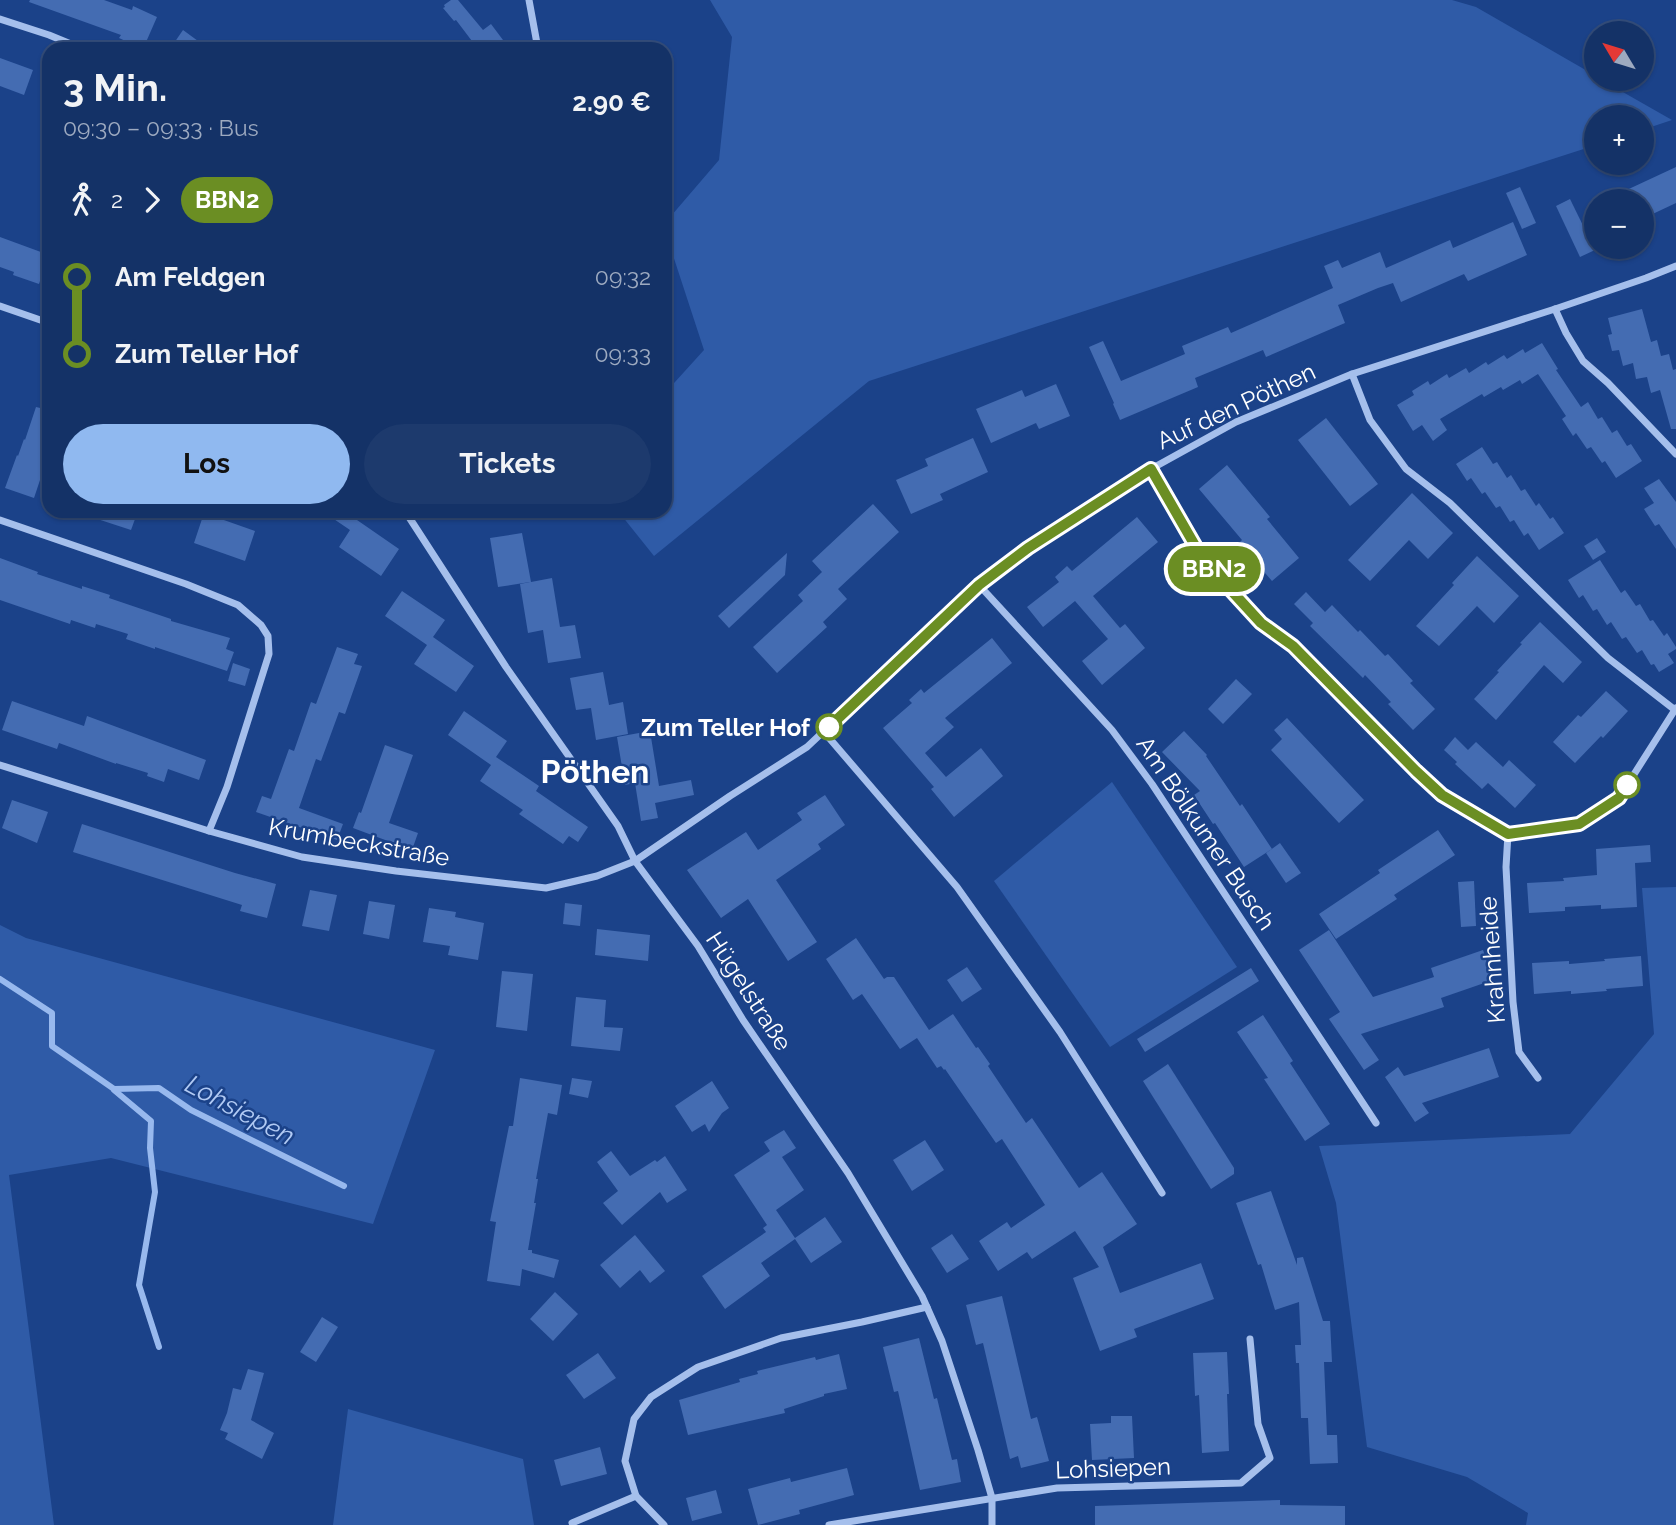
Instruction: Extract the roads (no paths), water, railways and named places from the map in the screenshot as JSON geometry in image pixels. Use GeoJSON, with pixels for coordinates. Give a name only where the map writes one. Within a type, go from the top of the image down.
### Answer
{"type":"FeatureCollection","features":[{"type":"Feature","properties":{"kind":"street"},"geometry":{"type":"LineString","coordinates":[[529,0],[537,42]]}},
{"type":"Feature","properties":{"kind":"street"},"geometry":{"type":"LineString","coordinates":[[0,19],[66,42]]}},
{"type":"Feature","properties":{"kind":"street","name":"Auf den Pöthen"},"geometry":{"type":"LineString","coordinates":[[635,861],[807,747],[979,585],[1028,548],[1151,469],[1236,422],[1352,374],[1555,309],[1676,265]]}},
{"type":"Feature","properties":{"kind":"street"},"geometry":{"type":"LineString","coordinates":[[0,306],[42,321]]}},
{"type":"Feature","properties":{"kind":"street"},"geometry":{"type":"LineString","coordinates":[[1555,309],[1583,361],[1608,383],[1676,454]]}},
{"type":"Feature","properties":{"kind":"street"},"geometry":{"type":"LineString","coordinates":[[1151,469],[1197,549],[1228,587],[1261,623],[1293,646],[1442,795],[1508,834],[1579,824],[1619,798],[1675,709],[1608,658],[1450,503],[1406,468],[1370,420],[1352,374]]}},
{"type":"Feature","properties":{"kind":"street","name":"Hügelstraße"},"geometry":{"type":"LineString","coordinates":[[410,518],[506,667],[618,825],[635,861],[698,946],[744,1020],[848,1172],[922,1296],[942,1341],[978,1450],[992,1498],[992,1525]]}},
{"type":"Feature","properties":{"kind":"street"},"geometry":{"type":"LineString","coordinates":[[0,520],[238,605],[261,625],[268,636],[270,654],[227,787],[209,831]]}},
{"type":"Feature","properties":{"kind":"street","name":"Am Bölkumer Busch"},"geometry":{"type":"LineString","coordinates":[[979,585],[1112,730],[1152,784],[1377,1123]]}},
{"type":"Feature","properties":{"kind":"street"},"geometry":{"type":"LineString","coordinates":[[824,732],[957,887],[1060,1032],[1162,1193]]}},
{"type":"Feature","properties":{"kind":"street","name":"Krumbeckstraße"},"geometry":{"type":"LineString","coordinates":[[0,765],[209,831],[302,857],[546,888],[597,876],[635,861]]}},
{"type":"Feature","properties":{"kind":"street","name":"Krahnheide"},"geometry":{"type":"LineString","coordinates":[[1508,834],[1506,867],[1513,1002],[1519,1052],[1538,1078]]}},
{"type":"Feature","properties":{"kind":"street"},"geometry":{"type":"LineString","coordinates":[[664,1525],[636,1496],[625,1461],[634,1419],[651,1396],[698,1367],[781,1338],[927,1307]]}},
{"type":"Feature","properties":{"kind":"street","name":"Lohsiepen"},"geometry":{"type":"LineString","coordinates":[[830,1525],[1057,1488],[1241,1483],[1270,1458],[1258,1424],[1250,1339]]}},
{"type":"Feature","properties":{"kind":"street"},"geometry":{"type":"LineString","coordinates":[[572,1523],[636,1496]]}},
{"type":"Feature","properties":{"kind":"waterway","name":"Lohsiepen"},"geometry":{"type":"LineString","coordinates":[[0,979],[52,1013],[52,1046],[114,1089],[159,1088],[191,1110],[344,1186]]}},
{"type":"Feature","properties":{"kind":"waterway","name":"Lohsiepen"},"geometry":{"type":"LineString","coordinates":[[114,1090],[151,1121],[150,1148],[155,1192],[139,1285],[159,1347]]}},
{"type":"Feature","properties":{"kind":"place","name":"Zum Teller Hof"},"geometry":{"type":"Point","coordinates":[829,727]}},
{"type":"Feature","properties":{"kind":"district","name":"Pöthen"},"geometry":{"type":"Point","coordinates":[595,771]}}]}
